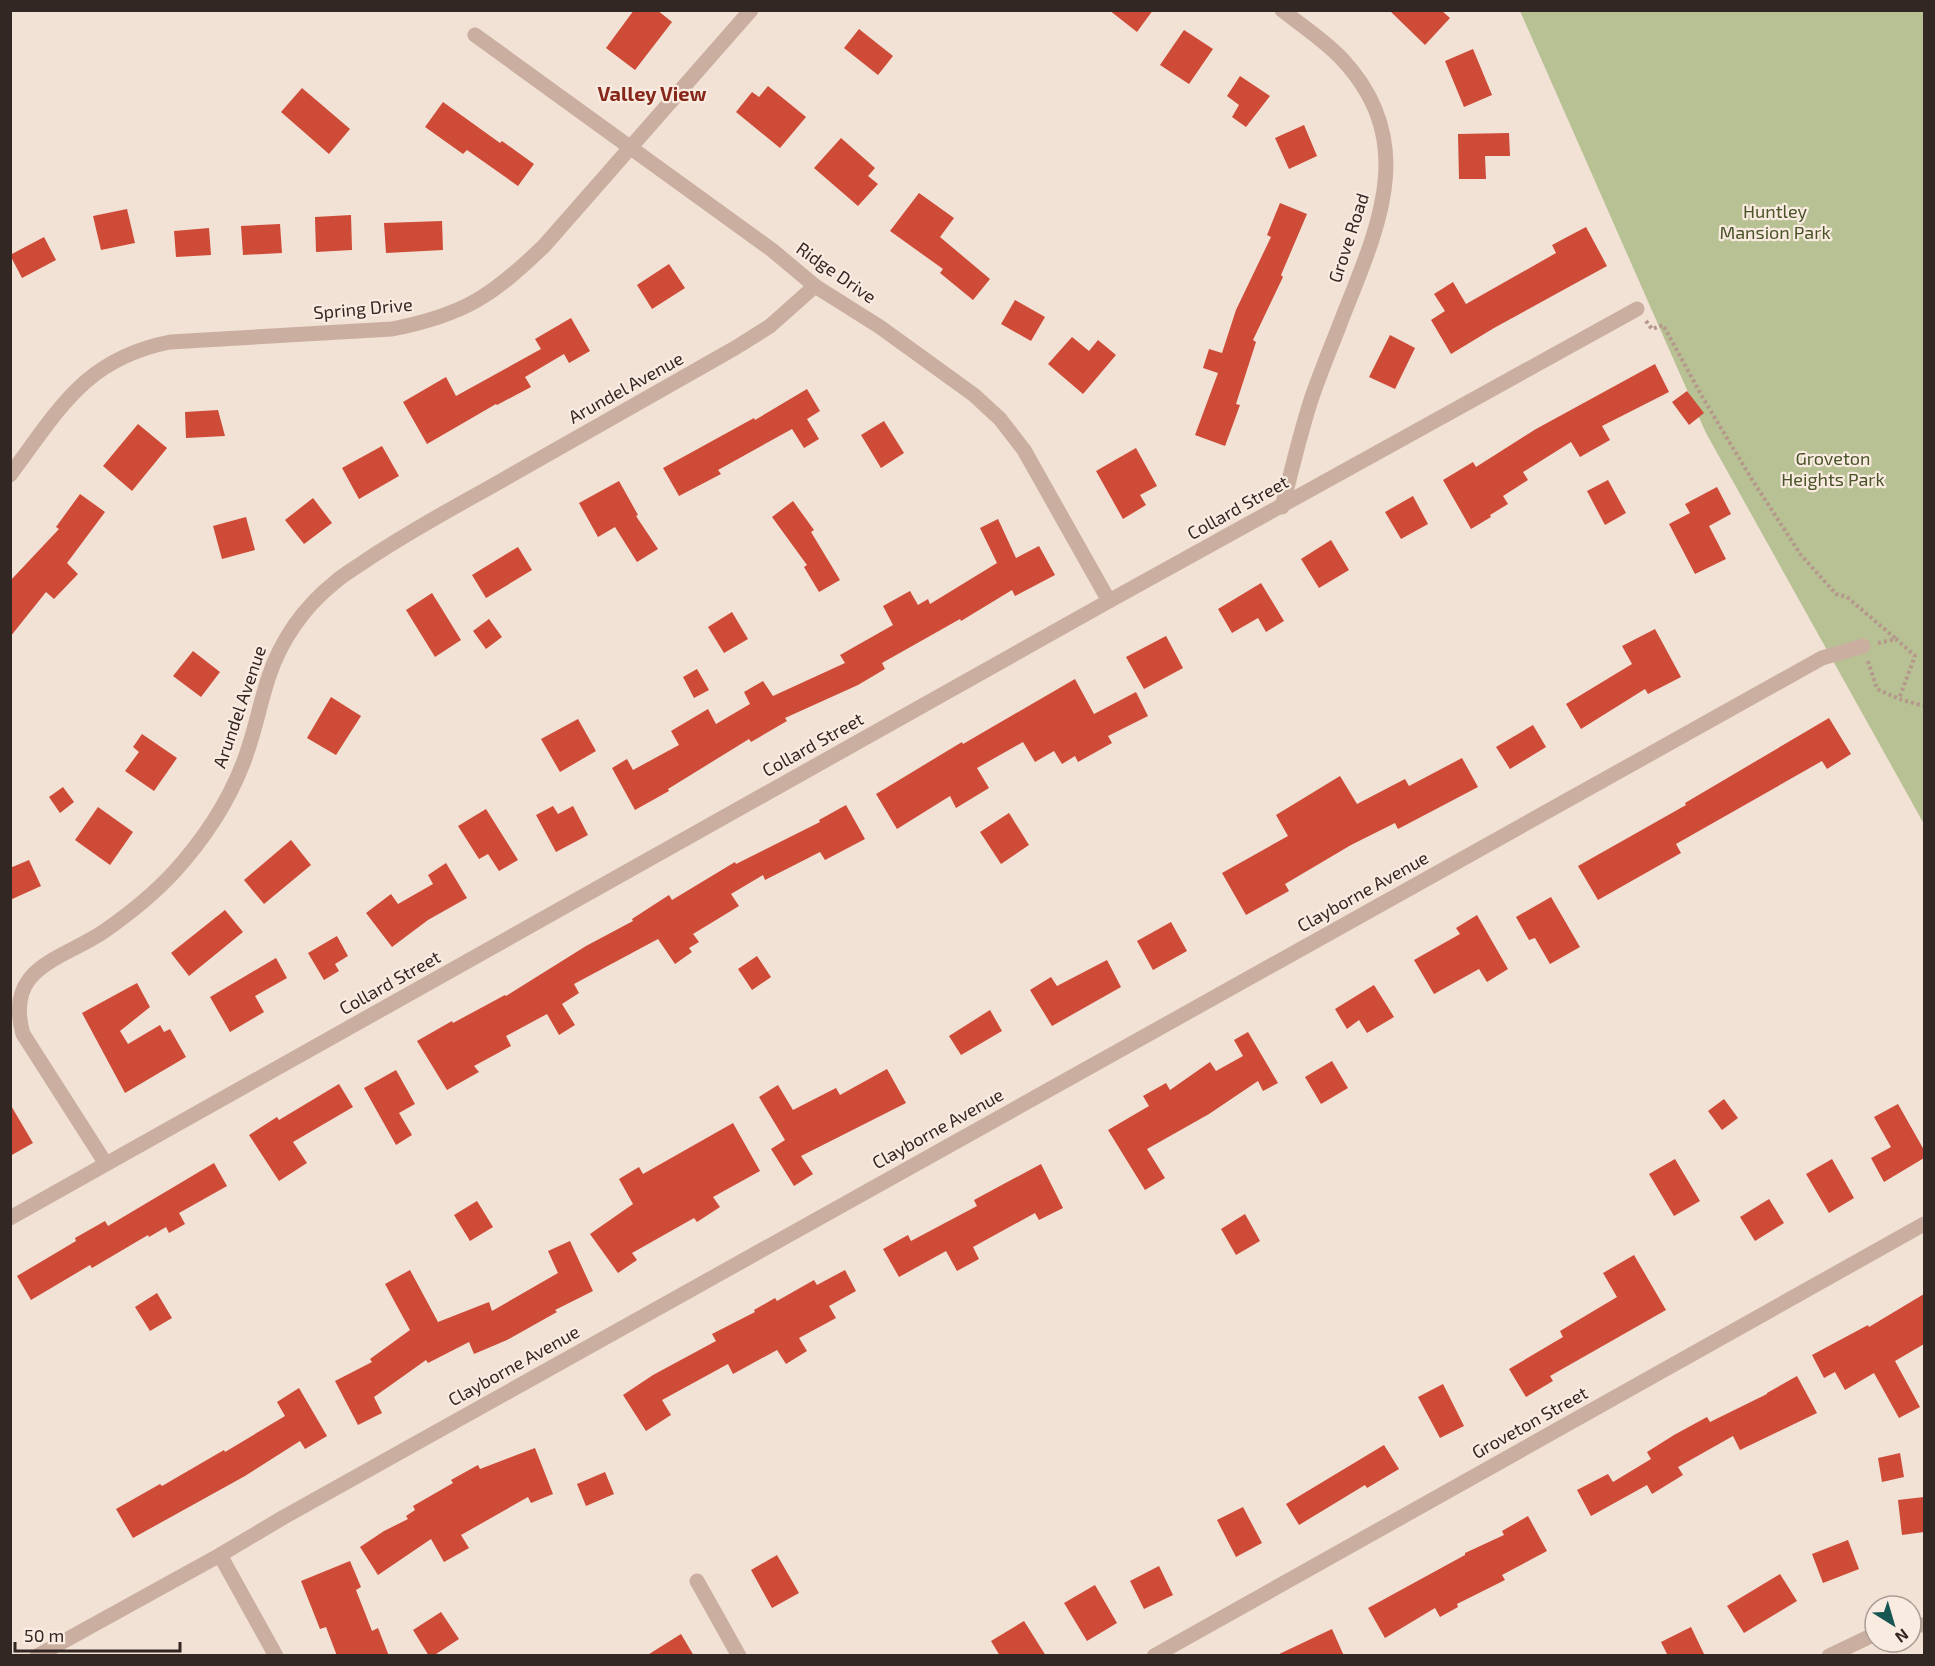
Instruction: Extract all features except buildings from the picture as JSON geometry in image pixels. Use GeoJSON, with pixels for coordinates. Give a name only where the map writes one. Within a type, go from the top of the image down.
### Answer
{"type":"FeatureCollection","features":[{"type":"Feature","properties":{"kind":"street","name":"Spring Drive"},"geometry":{"type":"LineString","coordinates":[[10,475],[70,396],[89,377],[111,361],[136,350],[170,342],[392,329],[423,323],[454,313],[474,303],[510,279],[544,246],[751,10]]}},
{"type":"Feature","properties":{"kind":"street","name":"Grove Road"},"geometry":{"type":"LineString","coordinates":[[1282,10],[1326,45],[1357,77],[1371,100],[1380,122],[1388,166],[1385,194],[1372,240],[1311,399],[1282,507]]}},
{"type":"Feature","properties":{"kind":"street","name":"Ridge Drive"},"geometry":{"type":"LineString","coordinates":[[475,35],[772,250],[815,286],[890,334],[974,395],[1000,419],[1024,450],[1109,601]]}},
{"type":"Feature","properties":{"kind":"street","name":"Arundel Avenue"},"geometry":{"type":"LineString","coordinates":[[106,1164],[23,1034],[19,1018],[20,999],[26,983],[36,972],[55,957],[101,934],[139,907],[175,871],[199,842],[226,800],[242,767],[258,722],[269,675],[283,643],[300,618],[336,581],[406,534],[735,348],[770,326],[815,286]]}},
{"type":"Feature","properties":{"kind":"street","name":"Collard Street"},"geometry":{"type":"LineString","coordinates":[[10,1218],[1109,601],[1637,309]]}},
{"type":"Feature","properties":{"kind":"street","name":"Clayborne Avenue"},"geometry":{"type":"LineString","coordinates":[[37,1656],[220,1556],[324,1495],[1822,658],[1863,646]]}},
{"type":"Feature","properties":{"kind":"street","name":"Groveton Street"},"geometry":{"type":"LineString","coordinates":[[1154,1656],[1924,1224]]}},
{"type":"Feature","properties":{"kind":"street"},"geometry":{"type":"LineString","coordinates":[[220,1556],[276,1656]]}},
{"type":"Feature","properties":{"kind":"street"},"geometry":{"type":"LineString","coordinates":[[697,1581],[739,1656]]}},
{"type":"Feature","properties":{"kind":"street"},"geometry":{"type":"LineString","coordinates":[[1829,1656],[1863,1640]]}},
{"type":"Feature","properties":{"kind":"path"},"geometry":{"type":"LineString","coordinates":[[1637,309],[1652,328],[1663,325],[1703,398],[1801,555],[1836,594],[1847,597],[1915,656],[1899,699]]}},
{"type":"Feature","properties":{"kind":"path"},"geometry":{"type":"LineString","coordinates":[[1896,639],[1863,646],[1877,688],[1899,699],[1924,706]]}},
{"type":"Feature","properties":{"kind":"green space","name":"Huntley Mansion Park"},"geometry":{"type":"Polygon","coordinates":[[[1520,11],[1924,11],[1924,824],[1706,433],[1520,11]]]}},
{"type":"Feature","properties":{"kind":"district","name":"Valley View"},"geometry":{"type":"Point","coordinates":[652,94]}},
{"type":"Feature","properties":{"kind":"park label","name":"Groveton Heights Park"},"geometry":{"type":"Point","coordinates":[1833,469]}}]}
